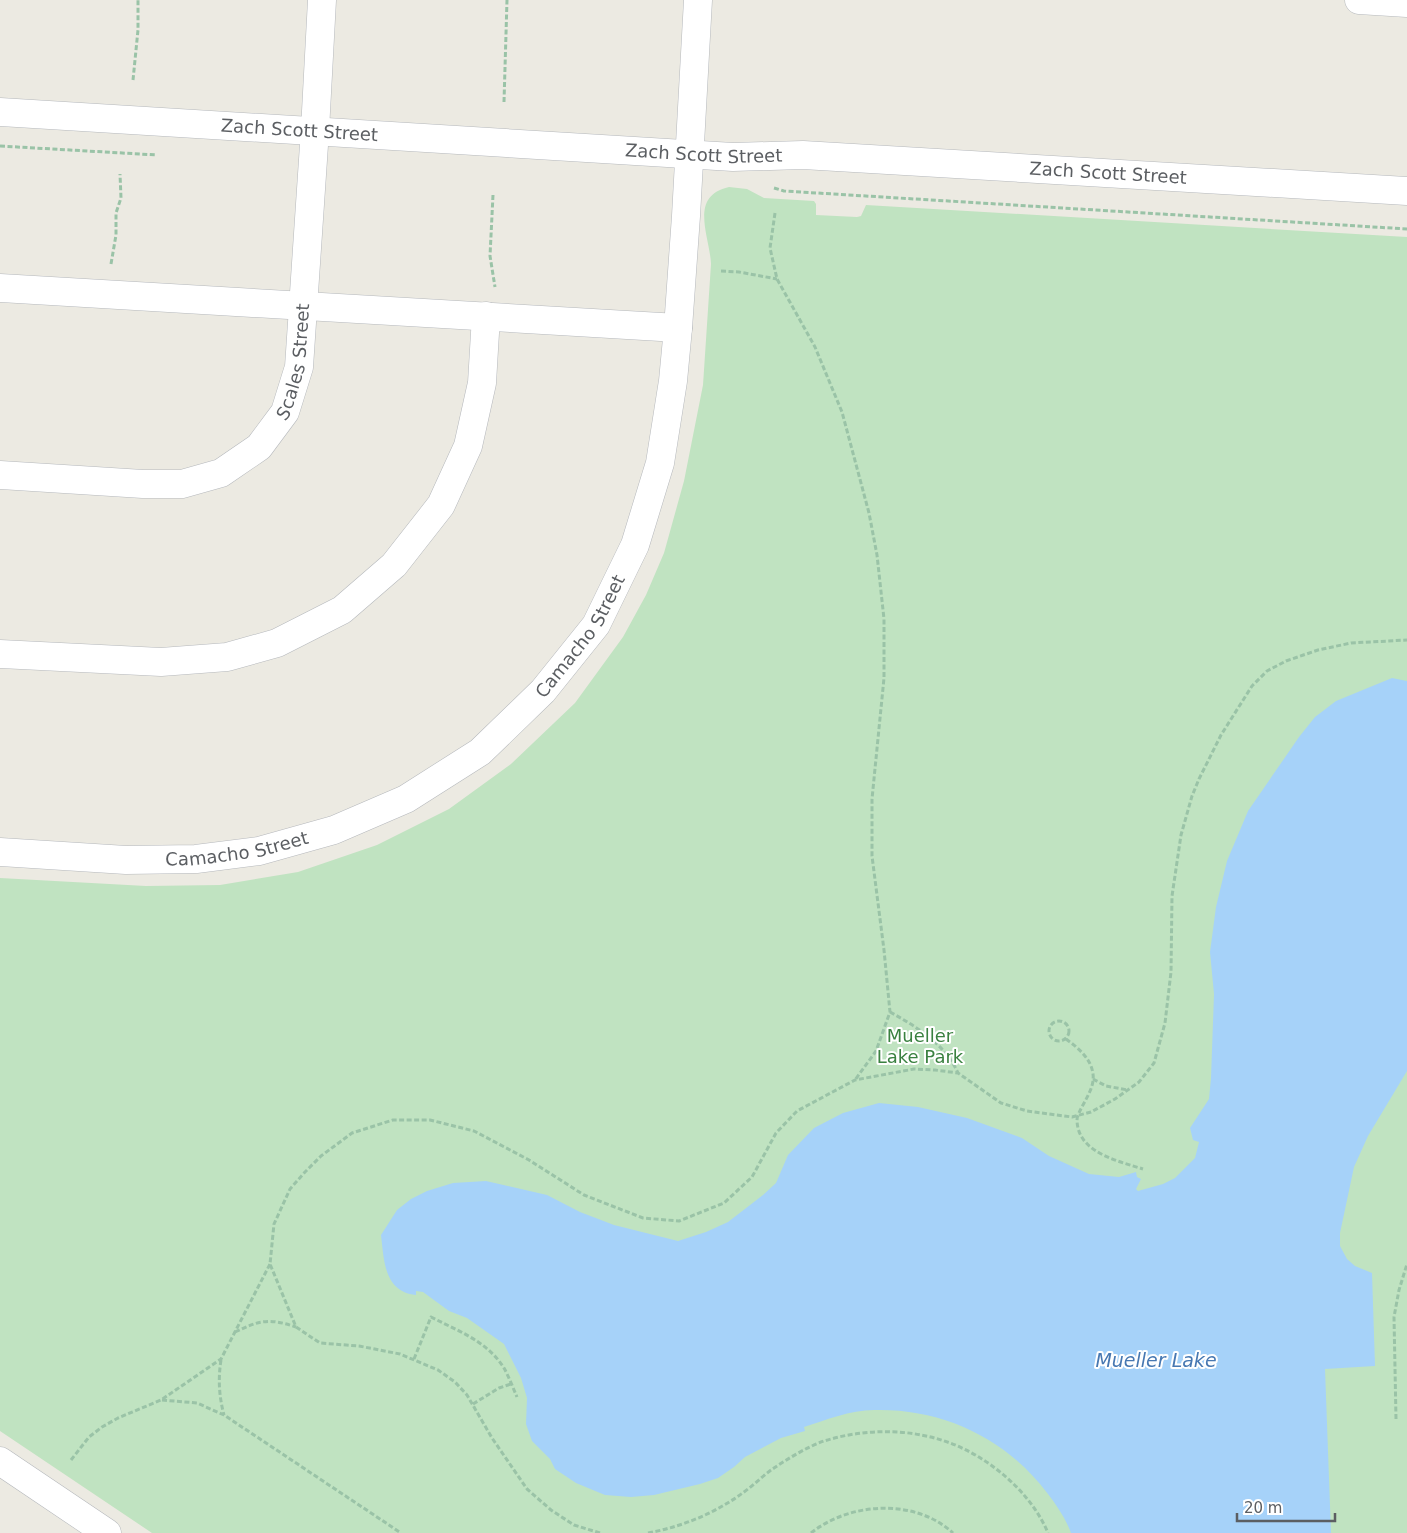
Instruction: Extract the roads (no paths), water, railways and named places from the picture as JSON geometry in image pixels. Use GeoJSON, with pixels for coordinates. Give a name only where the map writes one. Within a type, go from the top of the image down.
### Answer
{"type":"FeatureCollection","features":[{"type":"Feature","properties":{"kind":"street","name":"Scales Street"},"geometry":{"type":"LineString","coordinates":[[0,475],[143,484],[182,484],[221,473],[259,447],[285,412],[299,367],[322,0]]}},
{"type":"Feature","properties":{"kind":"street","name":"Camacho Street"},"geometry":{"type":"LineString","coordinates":[[0,852],[126,860],[196,859],[259,852],[334,830],[406,799],[480,752],[543,691],[596,625],[635,545],[660,463],[673,381],[678,328],[698,0]]}},
{"type":"Feature","properties":{"kind":"street"},"geometry":{"type":"LineString","coordinates":[[1359,0],[1407,3]]}},
{"type":"Feature","properties":{"kind":"street","name":"Zach Scott Street"},"geometry":{"type":"LineString","coordinates":[[0,112],[732,157],[813,156],[1407,191]]}},
{"type":"Feature","properties":{"kind":"street"},"geometry":{"type":"LineString","coordinates":[[0,288],[678,328]]}},
{"type":"Feature","properties":{"kind":"street"},"geometry":{"type":"LineString","coordinates":[[0,654],[161,662],[227,657],[277,643],[342,610],[394,565],[441,505],[468,446],[482,383],[491,317]]}},
{"type":"Feature","properties":{"kind":"street"},"geometry":{"type":"LineString","coordinates":[[0,1461],[107,1533]]}},
{"type":"Feature","properties":{"kind":"water","name":"Mueller Lake"},"geometry":{"type":"Polygon","coordinates":[[[1392,678],[1407,681],[1407,1071],[1368,1136],[1354,1167],[1340,1233],[1340,1246],[1347,1259],[1355,1266],[1372,1273],[1375,1366],[1325,1369],[1331,1533],[1071,1533],[1067,1523],[1048,1494],[1013,1457],[993,1443],[949,1421],[900,1411],[865,1410],[804,1427],[805,1431],[781,1438],[745,1457],[718,1478],[700,1484],[654,1495],[631,1497],[605,1495],[576,1483],[555,1469],[550,1459],[532,1441],[526,1424],[527,1398],[521,1378],[504,1344],[467,1318],[449,1311],[423,1292],[416,1291],[416,1295],[405,1293],[397,1288],[392,1281],[385,1264],[381,1235],[397,1210],[411,1199],[427,1191],[453,1183],[486,1181],[547,1195],[580,1212],[614,1225],[678,1241],[706,1232],[728,1222],[763,1195],[776,1183],[788,1155],[814,1128],[843,1113],[879,1103],[918,1107],[967,1118],[1022,1138],[1049,1156],[1089,1174],[1119,1177],[1136,1172],[1137,1177],[1141,1179],[1136,1189],[1138,1191],[1163,1184],[1175,1178],[1195,1158],[1199,1142],[1193,1140],[1190,1128],[1209,1099],[1214,994],[1210,952],[1216,907],[1227,861],[1248,811],[1315,717],[1336,701],[1392,678]]]}},
{"type":"Feature","properties":{"kind":"park label","name":"Mueller Lake Park"},"geometry":{"type":"Point","coordinates":[920,1046]}}]}
